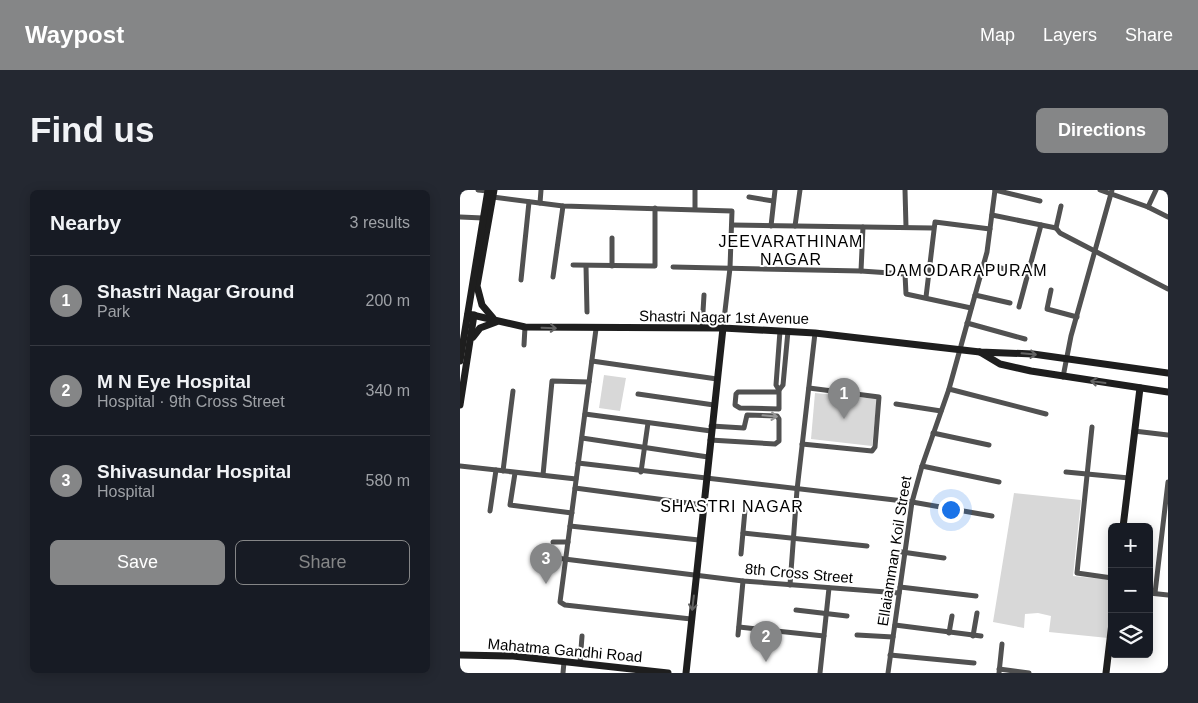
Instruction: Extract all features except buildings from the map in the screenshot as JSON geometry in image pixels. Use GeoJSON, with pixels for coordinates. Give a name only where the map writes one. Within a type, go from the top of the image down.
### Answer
{"type":"FeatureCollection","features":[{"type":"Feature","properties":{"kind":"street"},"geometry":{"type":"LineString","coordinates":[[478,190],[529,202],[563,206],[730,210],[732,225],[730,268],[711,428],[686,673]]}},
{"type":"Feature","properties":{"kind":"street"},"geometry":{"type":"LineString","coordinates":[[540,203],[542,190]]}},
{"type":"Feature","properties":{"kind":"street"},"geometry":{"type":"LineString","coordinates":[[695,190],[695,209]]}},
{"type":"Feature","properties":{"kind":"street"},"geometry":{"type":"LineString","coordinates":[[771,226],[775,190]]}},
{"type":"Feature","properties":{"kind":"street"},"geometry":{"type":"LineString","coordinates":[[795,226],[800,190]]}},
{"type":"Feature","properties":{"kind":"street"},"geometry":{"type":"LineString","coordinates":[[905,190],[906,227]]}},
{"type":"Feature","properties":{"kind":"street"},"geometry":{"type":"LineString","coordinates":[[995,190],[1040,201]]}},
{"type":"Feature","properties":{"kind":"street","name":"Ellaiamman Koil Street"},"geometry":{"type":"LineString","coordinates":[[888,673],[912,502],[933,433],[950,389],[984,264],[995,190]]}},
{"type":"Feature","properties":{"kind":"street"},"geometry":{"type":"LineString","coordinates":[[1100,190],[1112,192],[1148,206],[1168,217]]}},
{"type":"Feature","properties":{"kind":"street"},"geometry":{"type":"LineString","coordinates":[[1148,206],[1156,190]]}},
{"type":"Feature","properties":{"kind":"street"},"geometry":{"type":"LineString","coordinates":[[460,361],[483,218],[491,192]]}},
{"type":"Feature","properties":{"kind":"street"},"geometry":{"type":"LineString","coordinates":[[471,339],[480,328],[497,322],[482,305],[477,286],[491,192]]}},
{"type":"Feature","properties":{"kind":"street"},"geometry":{"type":"LineString","coordinates":[[1063,377],[1076,317],[1097,250],[1112,192]]}},
{"type":"Feature","properties":{"kind":"street"},"geometry":{"type":"LineString","coordinates":[[750,197],[773,201]]}},
{"type":"Feature","properties":{"kind":"street"},"geometry":{"type":"LineString","coordinates":[[520,280],[529,202]]}},
{"type":"Feature","properties":{"kind":"street"},"geometry":{"type":"LineString","coordinates":[[553,276],[563,206]]}},
{"type":"Feature","properties":{"kind":"street"},"geometry":{"type":"LineString","coordinates":[[1056,228],[1061,206]]}},
{"type":"Feature","properties":{"kind":"street"},"geometry":{"type":"LineString","coordinates":[[573,265],[655,266],[655,208]]}},
{"type":"Feature","properties":{"kind":"street"},"geometry":{"type":"LineString","coordinates":[[992,216],[1056,228],[1061,234],[1097,250],[1168,289]]}},
{"type":"Feature","properties":{"kind":"street"},"geometry":{"type":"LineString","coordinates":[[460,217],[483,218]]}},
{"type":"Feature","properties":{"kind":"street"},"geometry":{"type":"LineString","coordinates":[[926,297],[933,228],[936,222],[990,229]]}},
{"type":"Feature","properties":{"kind":"street"},"geometry":{"type":"LineString","coordinates":[[732,225],[933,228]]}},
{"type":"Feature","properties":{"kind":"street"},"geometry":{"type":"LineString","coordinates":[[1019,307],[1041,225]]}},
{"type":"Feature","properties":{"kind":"street"},"geometry":{"type":"LineString","coordinates":[[861,271],[863,227]]}},
{"type":"Feature","properties":{"kind":"street"},"geometry":{"type":"LineString","coordinates":[[612,238],[612,266]]}},
{"type":"Feature","properties":{"kind":"street"},"geometry":{"type":"LineString","coordinates":[[984,264],[1009,270]]}},
{"type":"Feature","properties":{"kind":"street"},"geometry":{"type":"LineString","coordinates":[[586,266],[587,312]]}},
{"type":"Feature","properties":{"kind":"street"},"geometry":{"type":"LineString","coordinates":[[673,267],[861,271],[906,275],[906,294],[971,308]]}},
{"type":"Feature","properties":{"kind":"street"},"geometry":{"type":"LineString","coordinates":[[1051,290],[1047,309],[1076,317]]}},
{"type":"Feature","properties":{"kind":"street"},"geometry":{"type":"LineString","coordinates":[[702,328],[704,295]]}},
{"type":"Feature","properties":{"kind":"street"},"geometry":{"type":"LineString","coordinates":[[975,295],[1010,303]]}},
{"type":"Feature","properties":{"kind":"street"},"geometry":{"type":"LineString","coordinates":[[460,405],[471,339],[467,314]]}},
{"type":"Feature","properties":{"kind":"street","name":"Shastri Nagar 1st Avenue"},"geometry":{"type":"LineString","coordinates":[[467,314],[525,327],[596,329],[723,328],[815,333],[980,352],[1066,359],[1168,373]]}},
{"type":"Feature","properties":{"kind":"street"},"geometry":{"type":"LineString","coordinates":[[967,323],[1025,339]]}},
{"type":"Feature","properties":{"kind":"street"},"geometry":{"type":"LineString","coordinates":[[524,345],[525,327]]}},
{"type":"Feature","properties":{"kind":"street"},"geometry":{"type":"LineString","coordinates":[[596,329],[561,603],[691,619]]}},
{"type":"Feature","properties":{"kind":"street"},"geometry":{"type":"LineString","coordinates":[[779,391],[738,392],[735,405],[740,408],[778,409],[779,391],[776,385],[784,331]]}},
{"type":"Feature","properties":{"kind":"street"},"geometry":{"type":"LineString","coordinates":[[790,585],[797,490],[815,333]]}},
{"type":"Feature","properties":{"kind":"street"},"geometry":{"type":"LineString","coordinates":[[980,352],[1000,364],[1063,377],[1168,392]]}},
{"type":"Feature","properties":{"kind":"street"},"geometry":{"type":"LineString","coordinates":[[592,361],[717,379]]}},
{"type":"Feature","properties":{"kind":"street"},"geometry":{"type":"LineString","coordinates":[[543,475],[552,381],[589,382]]}},
{"type":"Feature","properties":{"kind":"street"},"geometry":{"type":"LineString","coordinates":[[802,444],[874,450],[878,397],[809,388]]}},
{"type":"Feature","properties":{"kind":"street"},"geometry":{"type":"LineString","coordinates":[[1123,523],[1140,388]]}},
{"type":"Feature","properties":{"kind":"street"},"geometry":{"type":"LineString","coordinates":[[950,389],[1046,414]]}},
{"type":"Feature","properties":{"kind":"street"},"geometry":{"type":"LineString","coordinates":[[503,471],[513,391]]}},
{"type":"Feature","properties":{"kind":"street"},"geometry":{"type":"LineString","coordinates":[[638,394],[714,405]]}},
{"type":"Feature","properties":{"kind":"street"},"geometry":{"type":"LineString","coordinates":[[896,404],[941,411]]}},
{"type":"Feature","properties":{"kind":"street"},"geometry":{"type":"LineString","coordinates":[[585,414],[648,423],[711,428],[744,428],[747,415],[778,417],[779,441],[775,444],[710,440]]}},
{"type":"Feature","properties":{"kind":"street"},"geometry":{"type":"LineString","coordinates":[[641,472],[648,423]]}},
{"type":"Feature","properties":{"kind":"street"},"geometry":{"type":"LineString","coordinates":[[1092,427],[1077,573],[1108,577]]}},
{"type":"Feature","properties":{"kind":"street"},"geometry":{"type":"LineString","coordinates":[[1134,431],[1168,435]]}},
{"type":"Feature","properties":{"kind":"street"},"geometry":{"type":"LineString","coordinates":[[933,433],[989,445]]}},
{"type":"Feature","properties":{"kind":"street"},"geometry":{"type":"LineString","coordinates":[[582,438],[708,457]]}},
{"type":"Feature","properties":{"kind":"street"},"geometry":{"type":"LineString","coordinates":[[578,463],[706,480],[912,502],[992,516]]}},
{"type":"Feature","properties":{"kind":"street"},"geometry":{"type":"LineString","coordinates":[[460,466],[576,479]]}},
{"type":"Feature","properties":{"kind":"street"},"geometry":{"type":"LineString","coordinates":[[922,466],[999,482]]}},
{"type":"Feature","properties":{"kind":"street"},"geometry":{"type":"LineString","coordinates":[[490,511],[496,470]]}},
{"type":"Feature","properties":{"kind":"street"},"geometry":{"type":"LineString","coordinates":[[1066,472],[1129,478]]}},
{"type":"Feature","properties":{"kind":"street"},"geometry":{"type":"LineString","coordinates":[[515,473],[511,505],[572,513]]}},
{"type":"Feature","properties":{"kind":"street"},"geometry":{"type":"LineString","coordinates":[[1153,588],[1166,516],[1168,482]]}},
{"type":"Feature","properties":{"kind":"street"},"geometry":{"type":"LineString","coordinates":[[575,488],[703,505]]}},
{"type":"Feature","properties":{"kind":"street"},"geometry":{"type":"LineString","coordinates":[[741,554],[746,510]]}},
{"type":"Feature","properties":{"kind":"street"},"geometry":{"type":"LineString","coordinates":[[570,526],[700,540]]}},
{"type":"Feature","properties":{"kind":"street"},"geometry":{"type":"LineString","coordinates":[[744,533],[867,546]]}},
{"type":"Feature","properties":{"kind":"street"},"geometry":{"type":"LineString","coordinates":[[553,542],[568,542]]}},
{"type":"Feature","properties":{"kind":"street"},"geometry":{"type":"LineString","coordinates":[[895,551],[944,558]]}},
{"type":"Feature","properties":{"kind":"street"},"geometry":{"type":"LineString","coordinates":[[1160,551],[1168,552]]}},
{"type":"Feature","properties":{"kind":"street","name":"8th Cross Street"},"geometry":{"type":"LineString","coordinates":[[540,556],[696,576],[790,585],[900,590],[976,596]]}},
{"type":"Feature","properties":{"kind":"street"},"geometry":{"type":"LineString","coordinates":[[738,635],[743,580]]}},
{"type":"Feature","properties":{"kind":"street"},"geometry":{"type":"LineString","coordinates":[[820,673],[829,588]]}},
{"type":"Feature","properties":{"kind":"street"},"geometry":{"type":"LineString","coordinates":[[1153,593],[1168,595]]}},
{"type":"Feature","properties":{"kind":"street"},"geometry":{"type":"LineString","coordinates":[[796,610],[847,616]]}},
{"type":"Feature","properties":{"kind":"street"},"geometry":{"type":"LineString","coordinates":[[974,636],[977,612]]}},
{"type":"Feature","properties":{"kind":"street"},"geometry":{"type":"LineString","coordinates":[[949,633],[952,616]]}},
{"type":"Feature","properties":{"kind":"street"},"geometry":{"type":"LineString","coordinates":[[895,625],[981,636]]}},
{"type":"Feature","properties":{"kind":"street"},"geometry":{"type":"LineString","coordinates":[[739,627],[824,636]]}},
{"type":"Feature","properties":{"kind":"street"},"geometry":{"type":"LineString","coordinates":[[857,635],[893,637]]}},
{"type":"Feature","properties":{"kind":"street"},"geometry":{"type":"LineString","coordinates":[[580,663],[582,636]]}},
{"type":"Feature","properties":{"kind":"street"},"geometry":{"type":"LineString","coordinates":[[1002,644],[999,671],[1029,673]]}},
{"type":"Feature","properties":{"kind":"street"},"geometry":{"type":"LineString","coordinates":[[890,655],[974,663]]}},
{"type":"Feature","properties":{"kind":"street","name":"Mahatma Gandhi Road"},"geometry":{"type":"LineString","coordinates":[[460,656],[513,656],[580,663],[604,670],[668,673]]}},
{"type":"Feature","properties":{"kind":"street"},"geometry":{"type":"LineString","coordinates":[[1106,673],[1108,657]]}},
{"type":"Feature","properties":{"kind":"street"},"geometry":{"type":"LineString","coordinates":[[563,673],[564,662]]}},
{"type":"Feature","properties":{"kind":"shaded area"},"geometry":{"type":"Polygon","coordinates":[[[604,375],[626,378],[620,411],[599,408],[604,375]]]}},
{"type":"Feature","properties":{"kind":"shaded area"},"geometry":{"type":"Polygon","coordinates":[[[815,393],[877,399],[872,446],[811,439],[815,393]]]}},
{"type":"Feature","properties":{"kind":"shaded area"},"geometry":{"type":"Polygon","coordinates":[[[1014,493],[1081,500],[1073,576],[1108,580],[1108,638],[1049,632],[1051,616],[1038,613],[1025,614],[1024,628],[993,622],[1014,493]]]}},
{"type":"Feature","properties":{"kind":"place","name":"Shastri Nagar Ground"},"geometry":{"type":"Point","coordinates":[844,419]}},
{"type":"Feature","properties":{"kind":"place","name":"Shivasundar Hospital"},"geometry":{"type":"Point","coordinates":[546,584]}},
{"type":"Feature","properties":{"kind":"place","name":"M N Eye Hospital"},"geometry":{"type":"Point","coordinates":[766,662]}},
{"type":"Feature","properties":{"kind":"district","name":"JEEVARATHINAM NAGAR"},"geometry":{"type":"Point","coordinates":[791,250]}},
{"type":"Feature","properties":{"kind":"district","name":"DAMODARAPURAM"},"geometry":{"type":"Point","coordinates":[966,270]}},
{"type":"Feature","properties":{"kind":"district","name":"SHASTRI NAGAR"},"geometry":{"type":"Point","coordinates":[732,506]}}]}
